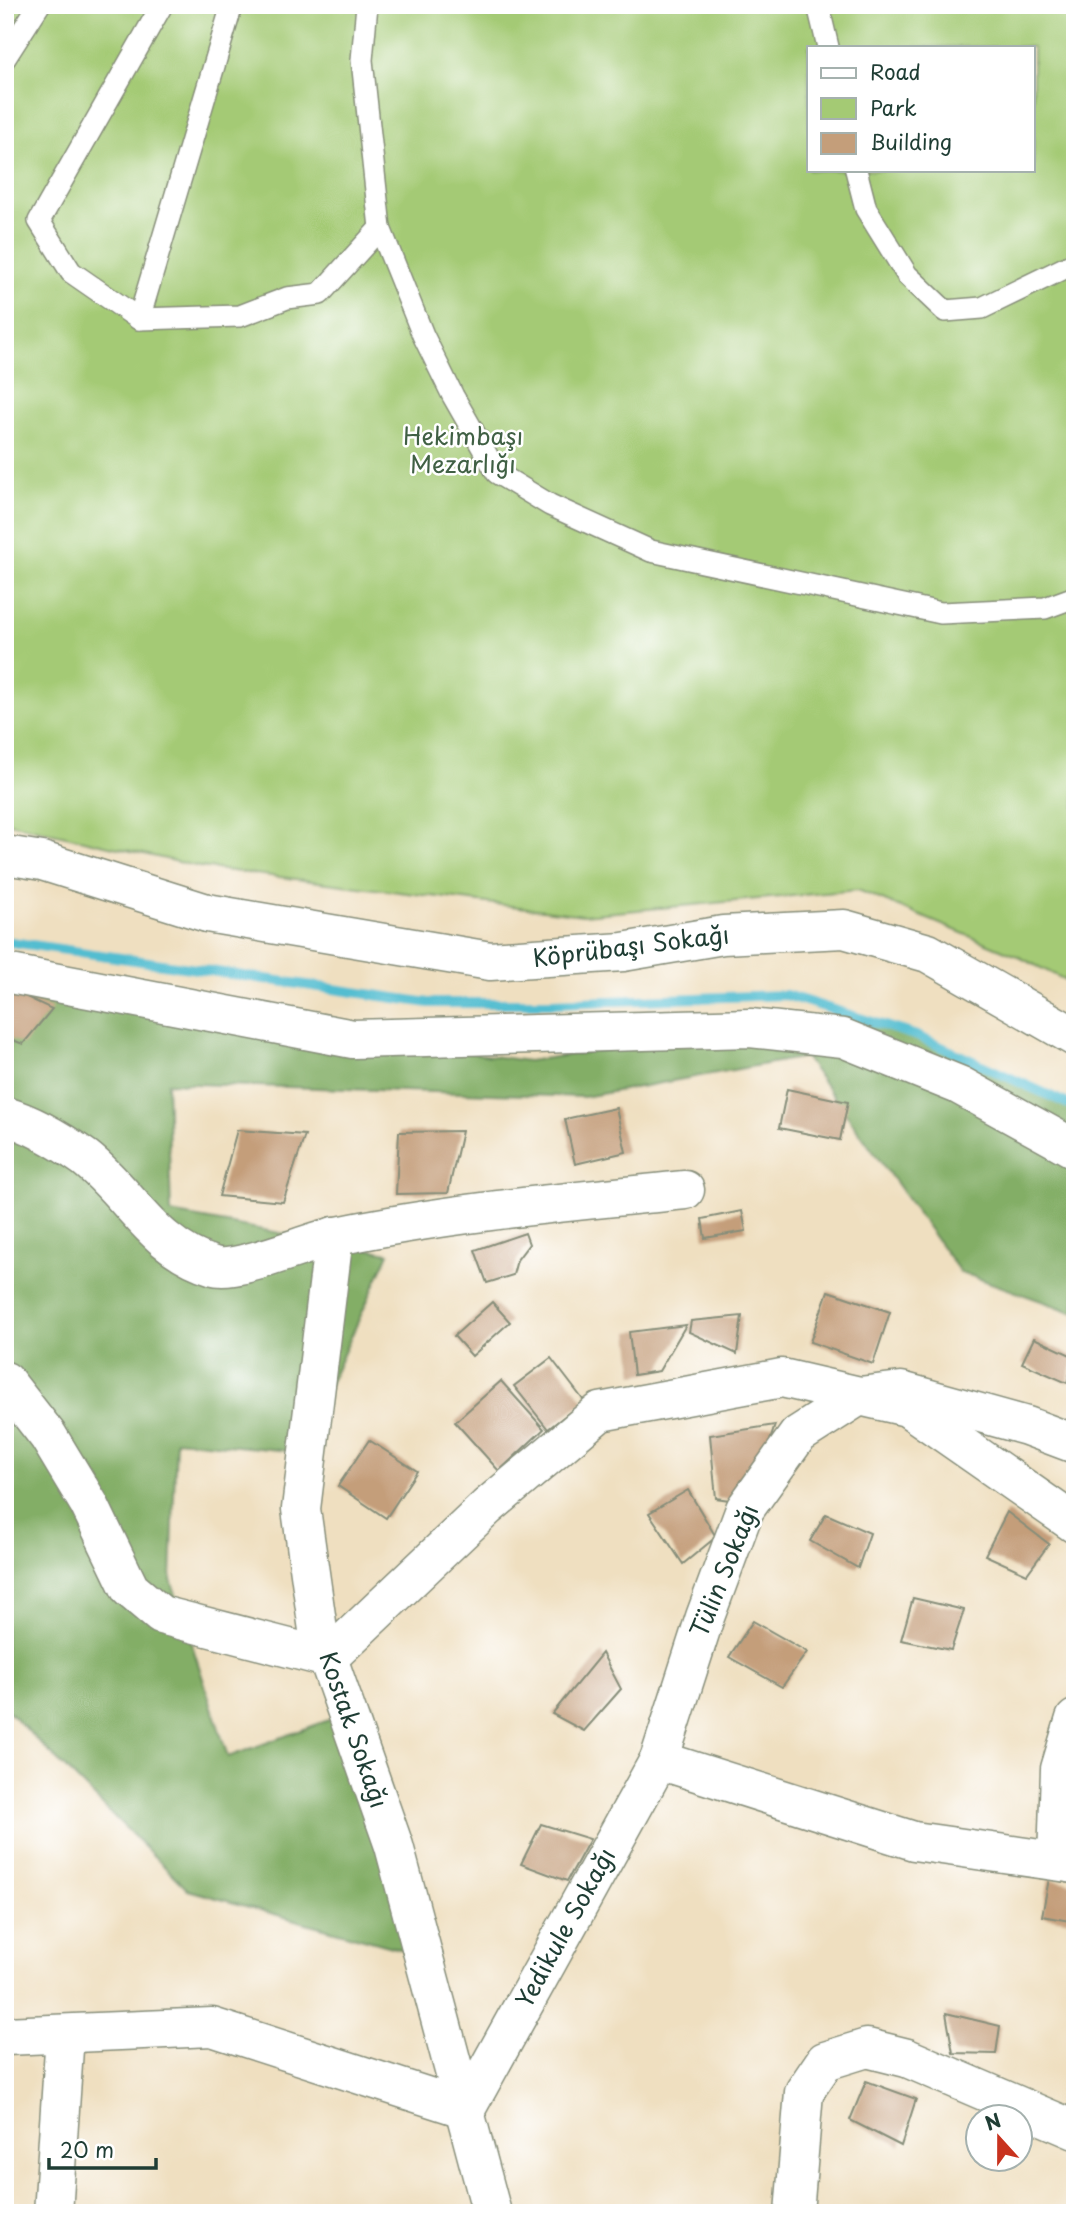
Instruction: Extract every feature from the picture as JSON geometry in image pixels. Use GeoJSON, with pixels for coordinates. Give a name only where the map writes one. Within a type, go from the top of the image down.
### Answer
{"type":"FeatureCollection","features":[{"type":"Feature","properties":{"kind":"street","name":"Köprübaşı Sokağı"},"geometry":{"type":"LineString","coordinates":[[5,855],[42,861],[207,913],[490,961],[623,952],[723,935],[844,929],[928,953],[1075,1037]]}},
{"type":"Feature","properties":{"kind":"street"},"geometry":{"type":"LineString","coordinates":[[5,973],[352,1039],[750,1028],[843,1038],[959,1085],[1075,1149]]}},
{"type":"Feature","properties":{"kind":"street"},"geometry":{"type":"LineString","coordinates":[[5,1116],[27,1122],[86,1159],[164,1241],[216,1267],[252,1261],[334,1236],[460,1213],[685,1190]]}},
{"type":"Feature","properties":{"kind":"street","name":"Kostak Sokağı"},"geometry":{"type":"LineString","coordinates":[[334,1236],[301,1509],[318,1630],[394,1846],[492,2213]]}},
{"type":"Feature","properties":{"kind":"street"},"geometry":{"type":"LineString","coordinates":[[5,1381],[48,1436],[82,1492],[130,1589],[162,1615],[328,1658],[487,1507],[600,1412],[782,1378],[906,1407],[1075,1524]]}},
{"type":"Feature","properties":{"kind":"street","name":"Tülin Sokağı"},"geometry":{"type":"LineString","coordinates":[[659,1760],[705,1617],[745,1509],[798,1435],[859,1396],[901,1391],[1027,1426],[1075,1444]]}},
{"type":"Feature","properties":{"kind":"street"},"geometry":{"type":"LineString","coordinates":[[659,1760],[914,1841],[1066,1862],[1060,1769],[1075,1719]]}},
{"type":"Feature","properties":{"kind":"street","name":"Yedikule Sokağı"},"geometry":{"type":"LineString","coordinates":[[466,2109],[659,1760]]}},
{"type":"Feature","properties":{"kind":"street"},"geometry":{"type":"LineString","coordinates":[[5,2036],[212,2027],[466,2109]]}},
{"type":"Feature","properties":{"kind":"street"},"geometry":{"type":"LineString","coordinates":[[53,2213],[65,2034]]}},
{"type":"Feature","properties":{"kind":"street"},"geometry":{"type":"LineString","coordinates":[[794,2213],[804,2092],[824,2061],[867,2048],[907,2058],[1075,2130]]}},
{"type":"Feature","properties":{"kind":"lane"},"geometry":{"type":"LineString","coordinates":[[5,58],[39,5]]}},
{"type":"Feature","properties":{"kind":"lane"},"geometry":{"type":"LineString","coordinates":[[162,5],[39,221],[71,272],[139,319],[240,316],[287,298],[320,294],[380,228]]}},
{"type":"Feature","properties":{"kind":"lane"},"geometry":{"type":"LineString","coordinates":[[139,319],[232,5]]}},
{"type":"Feature","properties":{"kind":"lane"},"geometry":{"type":"LineString","coordinates":[[368,5],[362,60],[380,228],[435,359],[497,473],[550,505],[651,551],[941,612],[1045,608],[1075,597]]}},
{"type":"Feature","properties":{"kind":"lane"},"geometry":{"type":"LineString","coordinates":[[818,5],[828,46]]}},
{"type":"Feature","properties":{"kind":"lane"},"geometry":{"type":"LineString","coordinates":[[857,172],[866,209],[907,275],[945,311],[982,308],[1075,263]]}},
{"type":"Feature","properties":{"kind":"green space","name":"Hekimbaşı Mezarlığı"},"geometry":{"type":"Polygon","coordinates":[[[5,5],[1075,5],[1075,985],[1015,955],[858,890],[583,915],[200,867],[5,822],[5,5]]]}},
{"type":"Feature","properties":{"kind":"green space"},"geometry":{"type":"Polygon","coordinates":[[[5,987],[528,1061],[854,1013],[1041,1089],[1075,1110],[1075,1313],[960,1272],[805,1057],[584,1097],[167,1083],[171,1213],[389,1253],[299,1452],[176,1440],[171,1579],[228,1757],[372,1704],[421,1955],[188,1890],[5,1708],[5,987]]]}},
{"type":"Feature","properties":{"kind":"building"},"geometry":{"type":"Polygon","coordinates":[[[5,987],[52,1009],[23,1044],[5,1037],[5,987]]]}},
{"type":"Feature","properties":{"kind":"building"},"geometry":{"type":"Polygon","coordinates":[[[787,1089],[848,1102],[840,1140],[779,1128],[787,1089]]]}},
{"type":"Feature","properties":{"kind":"building"},"geometry":{"type":"Polygon","coordinates":[[[616,1108],[626,1152],[575,1164],[565,1119],[616,1108]]]}},
{"type":"Feature","properties":{"kind":"building"},"geometry":{"type":"Polygon","coordinates":[[[237,1130],[305,1135],[283,1202],[219,1196],[237,1130]]]}},
{"type":"Feature","properties":{"kind":"building"},"geometry":{"type":"Polygon","coordinates":[[[462,1131],[448,1193],[396,1194],[399,1132],[462,1131]]]}},
{"type":"Feature","properties":{"kind":"building"},"geometry":{"type":"Polygon","coordinates":[[[742,1211],[746,1231],[705,1238],[702,1219],[742,1211]]]}},
{"type":"Feature","properties":{"kind":"building"},"geometry":{"type":"Polygon","coordinates":[[[525,1233],[529,1244],[517,1260],[513,1275],[487,1283],[475,1250],[525,1233]]]}},
{"type":"Feature","properties":{"kind":"building"},"geometry":{"type":"Polygon","coordinates":[[[828,1291],[890,1312],[873,1364],[810,1342],[828,1291]]]}},
{"type":"Feature","properties":{"kind":"building"},"geometry":{"type":"Polygon","coordinates":[[[492,1302],[510,1322],[472,1356],[454,1336],[492,1302]]]}},
{"type":"Feature","properties":{"kind":"building"},"geometry":{"type":"Polygon","coordinates":[[[742,1316],[737,1354],[689,1332],[691,1321],[742,1316]]]}},
{"type":"Feature","properties":{"kind":"building"},"geometry":{"type":"Polygon","coordinates":[[[686,1325],[659,1371],[634,1375],[629,1332],[686,1325]]]}},
{"type":"Feature","properties":{"kind":"building"},"geometry":{"type":"Polygon","coordinates":[[[1034,1338],[1075,1357],[1067,1383],[1022,1363],[1034,1338]]]}},
{"type":"Feature","properties":{"kind":"building"},"geometry":{"type":"Polygon","coordinates":[[[551,1358],[584,1401],[548,1429],[514,1386],[551,1358]]]}},
{"type":"Feature","properties":{"kind":"building"},"geometry":{"type":"Polygon","coordinates":[[[501,1381],[544,1429],[499,1471],[455,1422],[501,1381]]]}},
{"type":"Feature","properties":{"kind":"building"},"geometry":{"type":"Polygon","coordinates":[[[775,1425],[750,1503],[716,1498],[710,1435],[775,1425]]]}},
{"type":"Feature","properties":{"kind":"building"},"geometry":{"type":"Polygon","coordinates":[[[369,1440],[417,1471],[386,1518],[338,1486],[369,1440]]]}},
{"type":"Feature","properties":{"kind":"building"},"geometry":{"type":"Polygon","coordinates":[[[688,1490],[716,1537],[683,1564],[649,1513],[688,1490]]]}},
{"type":"Feature","properties":{"kind":"building"},"geometry":{"type":"Polygon","coordinates":[[[1007,1512],[1049,1544],[1027,1574],[985,1555],[1007,1512]]]}},
{"type":"Feature","properties":{"kind":"building"},"geometry":{"type":"Polygon","coordinates":[[[826,1514],[870,1533],[858,1568],[810,1541],[826,1514]]]}},
{"type":"Feature","properties":{"kind":"building"},"geometry":{"type":"Polygon","coordinates":[[[913,1598],[964,1610],[951,1650],[901,1640],[913,1598]]]}},
{"type":"Feature","properties":{"kind":"building"},"geometry":{"type":"Polygon","coordinates":[[[753,1621],[807,1652],[782,1687],[729,1657],[753,1621]]]}},
{"type":"Feature","properties":{"kind":"building"},"geometry":{"type":"Polygon","coordinates":[[[602,1653],[621,1689],[584,1731],[552,1714],[602,1653]]]}},
{"type":"Feature","properties":{"kind":"building"},"geometry":{"type":"Polygon","coordinates":[[[541,1824],[590,1839],[567,1881],[521,1864],[541,1824]]]}},
{"type":"Feature","properties":{"kind":"building"},"geometry":{"type":"Polygon","coordinates":[[[1049,1879],[1075,1884],[1075,1922],[1042,1916],[1049,1879]]]}},
{"type":"Feature","properties":{"kind":"building"},"geometry":{"type":"Polygon","coordinates":[[[946,2013],[1000,2026],[996,2054],[953,2053],[946,2013]]]}},
{"type":"Feature","properties":{"kind":"building"},"geometry":{"type":"Polygon","coordinates":[[[866,2081],[916,2099],[901,2146],[850,2120],[866,2081]]]}},
{"type":"Feature","properties":{"kind":"waterway"},"geometry":{"type":"LineString","coordinates":[[5,941],[429,1003],[552,1003],[786,995],[917,1036],[1075,1107]]}}]}
